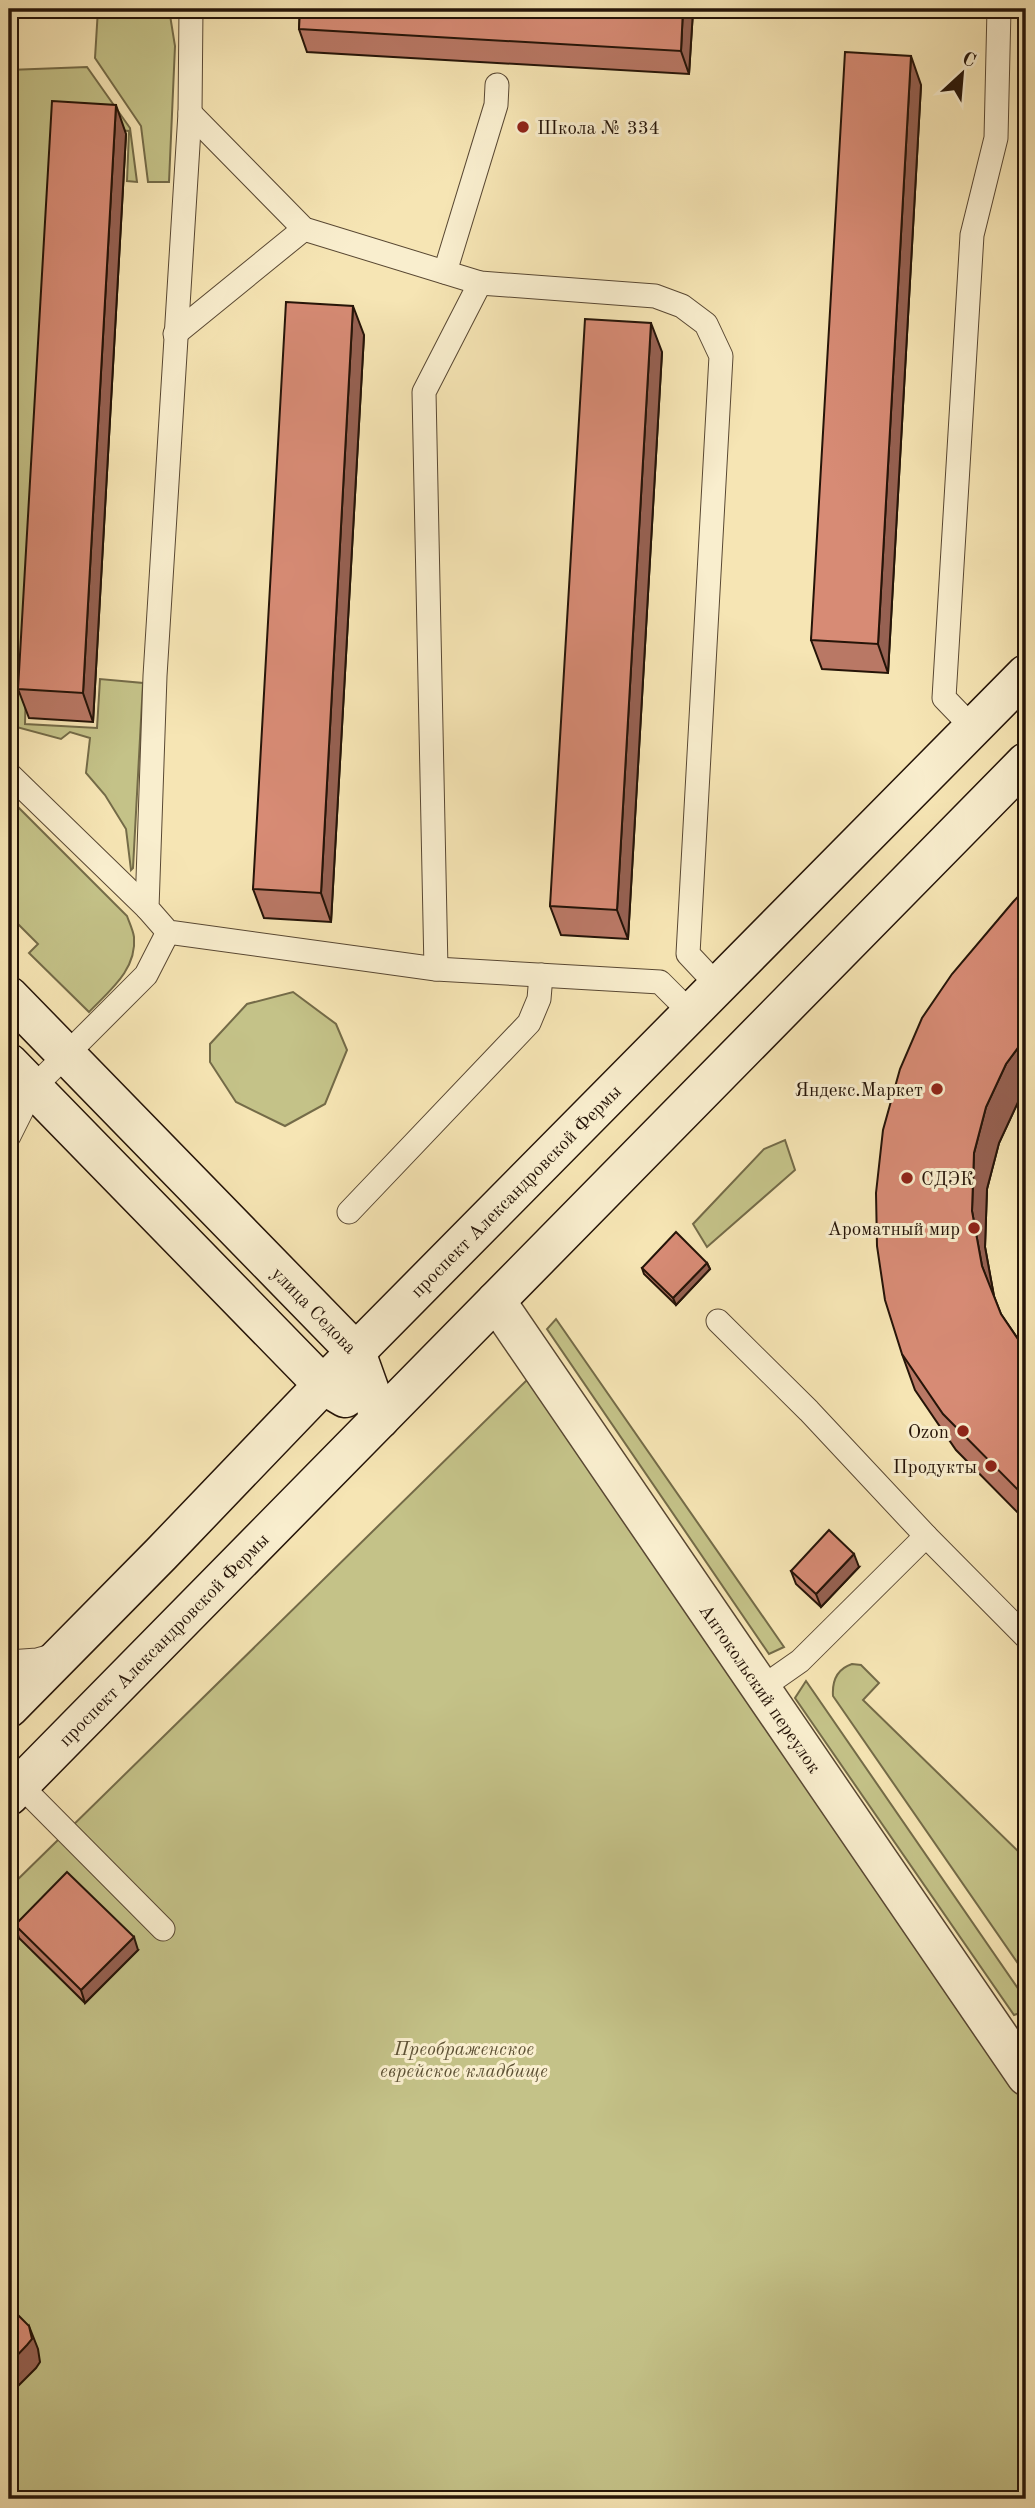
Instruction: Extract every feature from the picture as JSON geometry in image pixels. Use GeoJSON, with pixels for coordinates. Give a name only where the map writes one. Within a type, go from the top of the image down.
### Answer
{"type":"FeatureCollection","features":[{"type":"Feature","properties":{"kind":"main road","name":"проспект Александровской Фермы"},"geometry":{"type":"LineString","coordinates":[[9,1708],[323,1385],[1026,674]]}},
{"type":"Feature","properties":{"kind":"main road","name":"проспект Александровской Фермы"},"geometry":{"type":"LineString","coordinates":[[14,1790],[1026,762]]}},
{"type":"Feature","properties":{"kind":"main road","name":"улица Седова"},"geometry":{"type":"LineString","coordinates":[[9,996],[356,1352],[380,1419]]}},
{"type":"Feature","properties":{"kind":"main road"},"geometry":{"type":"LineString","coordinates":[[21,1076],[323,1385],[380,1419]]}},
{"type":"Feature","properties":{"kind":"main road","name":"Антокольский переулок"},"geometry":{"type":"LineString","coordinates":[[496,1301],[760,1689],[1020,2055]]}},
{"type":"Feature","properties":{"kind":"lane"},"geometry":{"type":"LineString","coordinates":[[146,908],[155,676],[190,113],[191,9]]}},
{"type":"Feature","properties":{"kind":"lane"},"geometry":{"type":"LineString","coordinates":[[974,728],[944,698],[972,235],[996,138],[999,9]]}},
{"type":"Feature","properties":{"kind":"lane"},"geometry":{"type":"LineString","coordinates":[[445,272],[496,105],[497,85]]}},
{"type":"Feature","properties":{"kind":"lane"},"geometry":{"type":"LineString","coordinates":[[190,113],[304,229],[480,283],[655,296],[682,306],[706,324],[721,356],[688,954],[718,985]]}},
{"type":"Feature","properties":{"kind":"lane"},"geometry":{"type":"LineString","coordinates":[[175,334],[304,229]]}},
{"type":"Feature","properties":{"kind":"lane"},"geometry":{"type":"LineString","coordinates":[[436,969],[424,392],[480,283]]}},
{"type":"Feature","properties":{"kind":"lane"},"geometry":{"type":"LineString","coordinates":[[9,774],[169,932],[436,969],[660,982],[691,1013]]}},
{"type":"Feature","properties":{"kind":"lane"},"geometry":{"type":"LineString","coordinates":[[9,1136],[21,1076],[67,1055],[146,975],[169,932]]}},
{"type":"Feature","properties":{"kind":"lane"},"geometry":{"type":"LineString","coordinates":[[349,1212],[529,1023],[539,999],[541,975]]}},
{"type":"Feature","properties":{"kind":"lane"},"geometry":{"type":"LineString","coordinates":[[718,1321],[809,1411],[926,1536],[1026,1637]]}},
{"type":"Feature","properties":{"kind":"lane"},"geometry":{"type":"LineString","coordinates":[[760,1689],[800,1661],[926,1536]]}},
{"type":"Feature","properties":{"kind":"lane"},"geometry":{"type":"LineString","coordinates":[[9,1662],[37,1660],[64,1652]]}},
{"type":"Feature","properties":{"kind":"lane"},"geometry":{"type":"LineString","coordinates":[[14,1790],[163,1929]]}},
{"type":"Feature","properties":{"kind":"green space"},"geometry":{"type":"Polygon","coordinates":[[[98,9],[169,9],[175,46],[169,182],[148,182],[141,126],[95,58],[98,9]]]}},
{"type":"Feature","properties":{"kind":"green space"},"geometry":{"type":"Polygon","coordinates":[[[87,67],[130,128],[137,182],[127,181],[129,131],[60,126],[31,487],[25,724],[97,728],[100,679],[143,683],[131,870],[126,829],[105,795],[86,773],[90,738],[70,732],[61,739],[9,725],[9,70],[87,67]]]}},
{"type":"Feature","properties":{"kind":"green space"},"geometry":{"type":"Polygon","coordinates":[[[9,798],[127,916],[131,926],[134,949],[131,960],[113,988],[89,1012],[29,953],[38,944],[9,915],[9,798]]]}},
{"type":"Feature","properties":{"kind":"green space"},"geometry":{"type":"Polygon","coordinates":[[[293,992],[336,1024],[347,1050],[325,1104],[285,1126],[236,1102],[210,1062],[210,1044],[247,1004],[293,992]]]}},
{"type":"Feature","properties":{"kind":"green space"},"geometry":{"type":"Polygon","coordinates":[[[785,1140],[795,1170],[707,1247],[693,1224],[764,1149],[785,1140]]]}},
{"type":"Feature","properties":{"kind":"green space"},"geometry":{"type":"Polygon","coordinates":[[[556,1319],[784,1647],[769,1654],[547,1329],[556,1319]]]}},
{"type":"Feature","properties":{"kind":"green space","name":"Преображенское еврейское кладбище"},"geometry":{"type":"Polygon","coordinates":[[[531,1376],[1026,2101],[1026,2499],[9,2499],[9,1888],[531,1376]]]}},
{"type":"Feature","properties":{"kind":"green space"},"geometry":{"type":"Polygon","coordinates":[[[852,1664],[861,1665],[879,1683],[863,1700],[1026,1859],[1026,1975],[833,1696],[836,1676],[852,1664]]]}},
{"type":"Feature","properties":{"kind":"green space"},"geometry":{"type":"Polygon","coordinates":[[[806,1681],[1026,2000],[1026,2011],[1014,2015],[795,1698],[806,1681]]]}},
{"type":"Feature","properties":{"kind":"building"},"geometry":{"type":"Polygon","coordinates":[[[300,9],[683,9],[681,51],[299,29],[300,9]]]}},
{"type":"Feature","properties":{"kind":"building"},"geometry":{"type":"Polygon","coordinates":[[[845,52],[911,56],[878,644],[811,640],[845,52]]]}},
{"type":"Feature","properties":{"kind":"building"},"geometry":{"type":"Polygon","coordinates":[[[52,101],[116,105],[83,693],[18,689],[52,101]]]}},
{"type":"Feature","properties":{"kind":"building"},"geometry":{"type":"Polygon","coordinates":[[[286,302],[353,306],[321,893],[253,889],[286,302]]]}},
{"type":"Feature","properties":{"kind":"building"},"geometry":{"type":"Polygon","coordinates":[[[585,319],[651,323],[617,910],[550,906],[585,319]]]}},
{"type":"Feature","properties":{"kind":"building"},"geometry":{"type":"Polygon","coordinates":[[[1026,888],[1026,1037],[1006,1064],[986,1107],[974,1153],[972,1211],[982,1266],[1001,1314],[1026,1351],[1026,1498],[943,1414],[902,1354],[885,1300],[877,1246],[876,1193],[883,1130],[900,1069],[922,1018],[952,974],[1026,888]]]}},
{"type":"Feature","properties":{"kind":"building"},"geometry":{"type":"Polygon","coordinates":[[[676,1232],[707,1263],[673,1298],[642,1268],[676,1232]]]}},
{"type":"Feature","properties":{"kind":"building"},"geometry":{"type":"Polygon","coordinates":[[[829,1530],[854,1554],[816,1594],[791,1571],[829,1530]]]}},
{"type":"Feature","properties":{"kind":"building"},"geometry":{"type":"Polygon","coordinates":[[[67,1872],[134,1937],[81,1990],[15,1925],[67,1872]]]}},
{"type":"Feature","properties":{"kind":"building"},"geometry":{"type":"Polygon","coordinates":[[[9,2306],[29,2326],[32,2339],[9,2364],[9,2306]]]}},
{"type":"Feature","properties":{"kind":"place","name":"Школа № 334"},"geometry":{"type":"Point","coordinates":[523,127]}},
{"type":"Feature","properties":{"kind":"place","name":"Яндекс.Маркет"},"geometry":{"type":"Point","coordinates":[937,1089]}},
{"type":"Feature","properties":{"kind":"place","name":"СДЭК"},"geometry":{"type":"Point","coordinates":[907,1178]}},
{"type":"Feature","properties":{"kind":"place","name":"Ароматный мир"},"geometry":{"type":"Point","coordinates":[974,1228]}},
{"type":"Feature","properties":{"kind":"place","name":"Ozon"},"geometry":{"type":"Point","coordinates":[963,1431]}},
{"type":"Feature","properties":{"kind":"place","name":"Продукты"},"geometry":{"type":"Point","coordinates":[991,1466]}}]}
